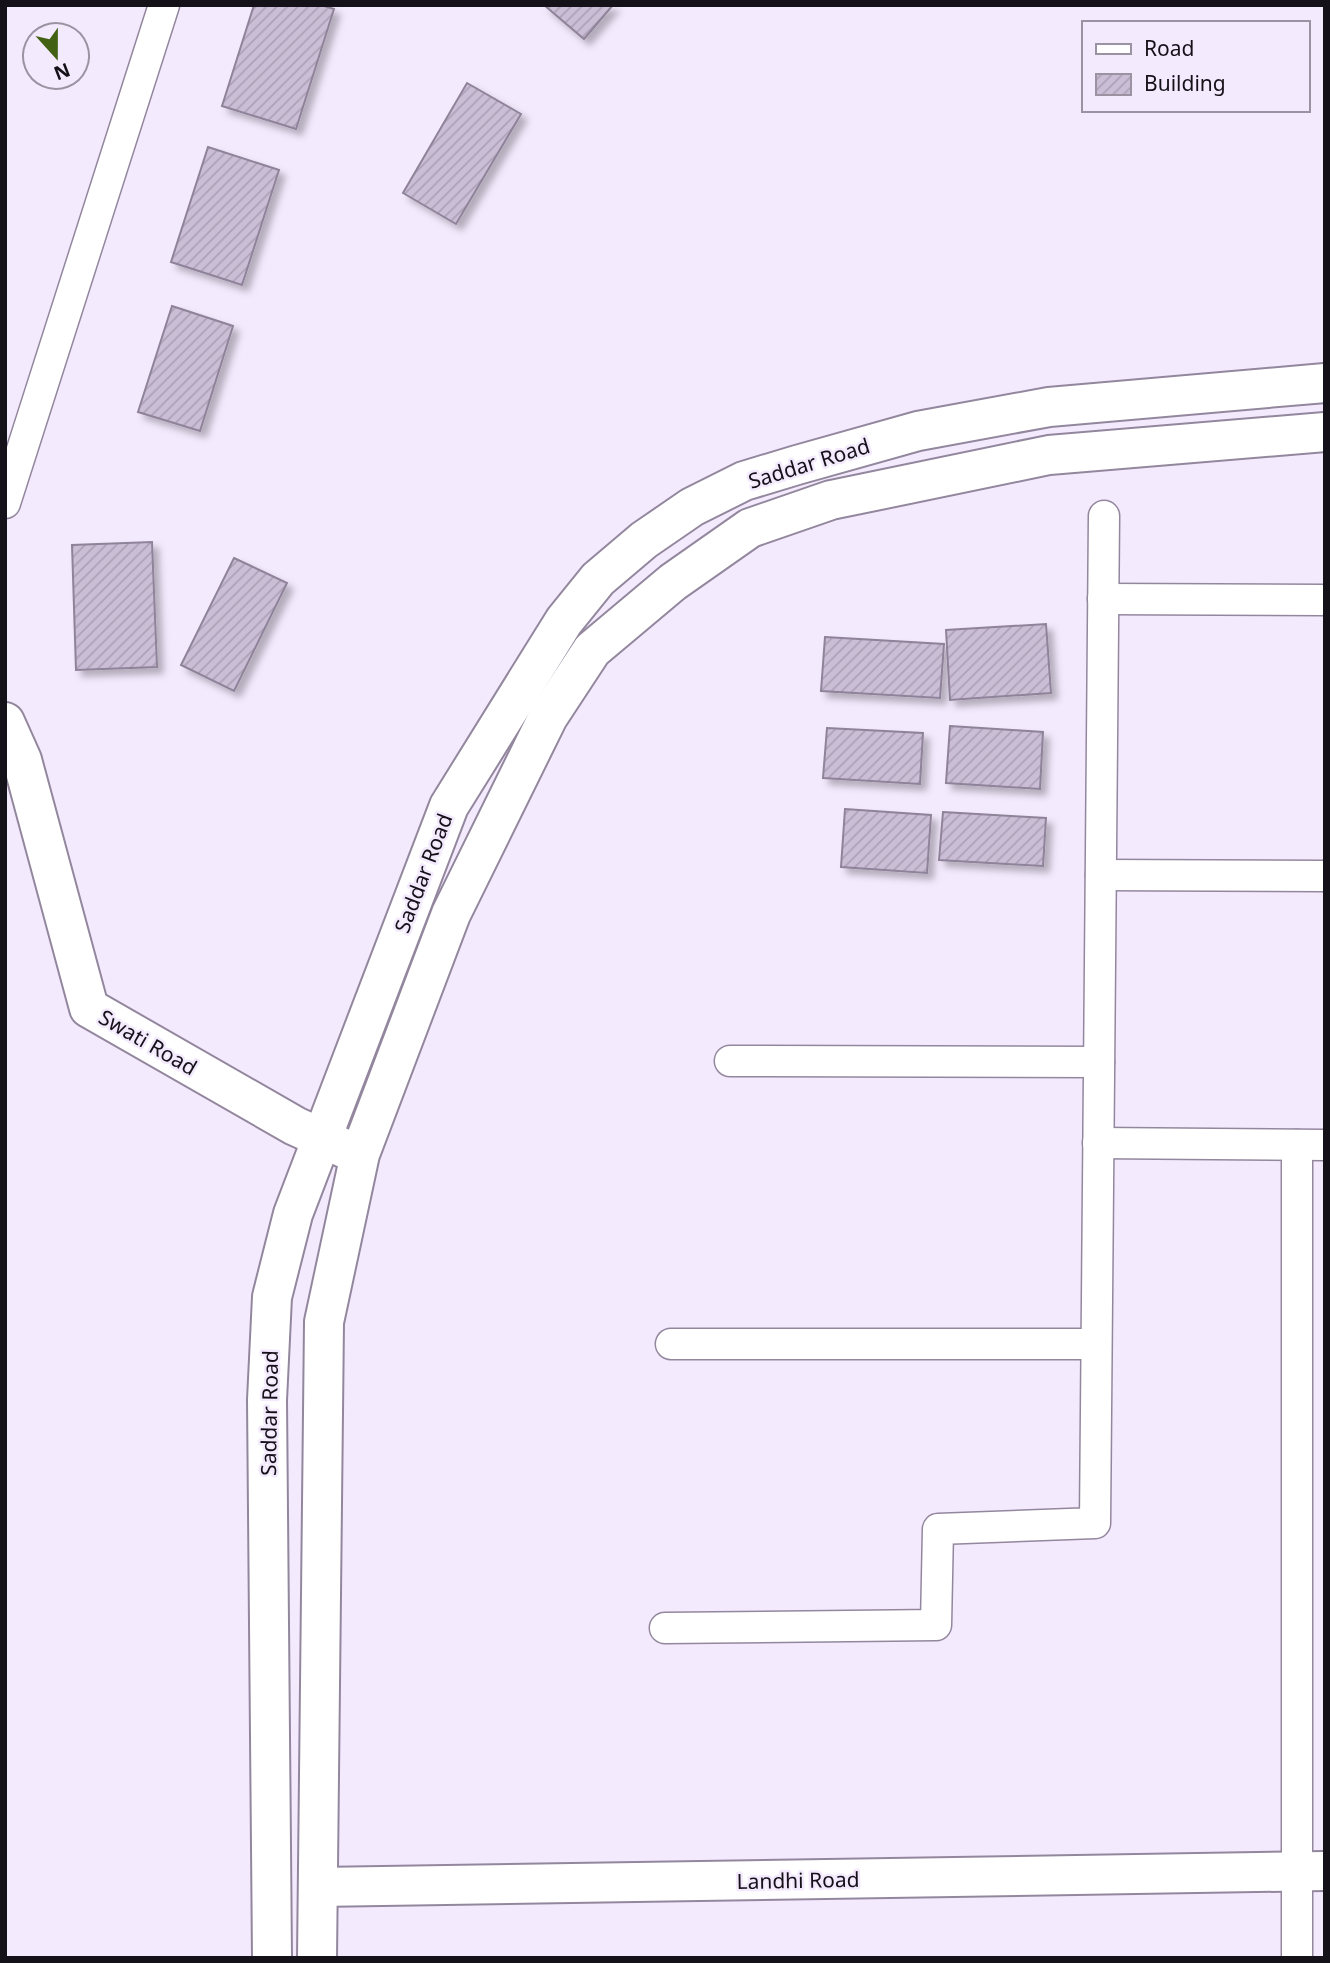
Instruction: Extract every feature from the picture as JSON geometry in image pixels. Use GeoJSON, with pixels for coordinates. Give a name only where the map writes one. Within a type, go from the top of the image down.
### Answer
{"type":"FeatureCollection","features":[{"type":"Feature","properties":{"kind":"main road","name":"Saddar Road"},"geometry":{"type":"LineString","coordinates":[[272,1958],[267,1400],[272,1297],[293,1214],[449,806],[564,621],[598,579],[644,540],[692,507],[744,481],[918,431],[1049,407],[1325,383]]}},
{"type":"Feature","properties":{"kind":"main road"},"geometry":{"type":"LineString","coordinates":[[317,1958],[324,1322],[360,1154],[451,914],[548,717],[593,650],[673,582],[750,528],[831,500],[1048,455],[1325,432]]}},
{"type":"Feature","properties":{"kind":"main road","name":"Swati Road"},"geometry":{"type":"LineString","coordinates":[[5,722],[22,760],[89,1008],[322,1140],[360,1154]]}},
{"type":"Feature","properties":{"kind":"main road","name":"Landhi Road"},"geometry":{"type":"LineString","coordinates":[[272,1887],[1312,1872]]}},
{"type":"Feature","properties":{"kind":"street"},"geometry":{"type":"LineString","coordinates":[[5,503],[164,5]]}},
{"type":"Feature","properties":{"kind":"street"},"geometry":{"type":"LineString","coordinates":[[665,1628],[936,1625],[938,1529],[1095,1523],[1104,516]]}},
{"type":"Feature","properties":{"kind":"street"},"geometry":{"type":"LineString","coordinates":[[1103,599],[1325,600]]}},
{"type":"Feature","properties":{"kind":"street"},"geometry":{"type":"LineString","coordinates":[[1101,875],[1325,876]]}},
{"type":"Feature","properties":{"kind":"street"},"geometry":{"type":"LineString","coordinates":[[730,1061],[1099,1062]]}},
{"type":"Feature","properties":{"kind":"street"},"geometry":{"type":"LineString","coordinates":[[1098,1143],[1311,1145],[1312,1872],[1297,1958]]}},
{"type":"Feature","properties":{"kind":"street"},"geometry":{"type":"LineString","coordinates":[[671,1344],[1096,1344]]}},
{"type":"Feature","properties":{"kind":"building"},"geometry":{"type":"Polygon","coordinates":[[[254,5],[321,5],[334,9],[296,129],[222,106],[254,5]]]}},
{"type":"Feature","properties":{"kind":"building"},"geometry":{"type":"Polygon","coordinates":[[[544,5],[613,5],[584,39],[544,5]]]}},
{"type":"Feature","properties":{"kind":"building"},"geometry":{"type":"Polygon","coordinates":[[[467,83],[521,114],[456,224],[403,193],[467,83]]]}},
{"type":"Feature","properties":{"kind":"building"},"geometry":{"type":"Polygon","coordinates":[[[208,147],[279,170],[242,285],[171,262],[208,147]]]}},
{"type":"Feature","properties":{"kind":"building"},"geometry":{"type":"Polygon","coordinates":[[[172,306],[233,326],[200,431],[138,412],[172,306]]]}},
{"type":"Feature","properties":{"kind":"building"},"geometry":{"type":"Polygon","coordinates":[[[152,542],[157,667],[76,670],[72,545],[152,542]]]}},
{"type":"Feature","properties":{"kind":"building"},"geometry":{"type":"Polygon","coordinates":[[[234,558],[287,583],[234,691],[181,665],[234,558]]]}},
{"type":"Feature","properties":{"kind":"building"},"geometry":{"type":"Polygon","coordinates":[[[1046,624],[1051,693],[950,700],[946,630],[1046,624]]]}},
{"type":"Feature","properties":{"kind":"building"},"geometry":{"type":"Polygon","coordinates":[[[825,637],[944,644],[940,698],[821,691],[825,637]]]}},
{"type":"Feature","properties":{"kind":"building"},"geometry":{"type":"Polygon","coordinates":[[[950,726],[1043,732],[1040,789],[946,783],[950,726]]]}},
{"type":"Feature","properties":{"kind":"building"},"geometry":{"type":"Polygon","coordinates":[[[827,728],[923,733],[920,784],[823,778],[827,728]]]}},
{"type":"Feature","properties":{"kind":"building"},"geometry":{"type":"Polygon","coordinates":[[[845,809],[931,815],[927,873],[841,867],[845,809]]]}},
{"type":"Feature","properties":{"kind":"building"},"geometry":{"type":"Polygon","coordinates":[[[943,812],[1046,818],[1043,866],[939,860],[943,812]]]}}]}
